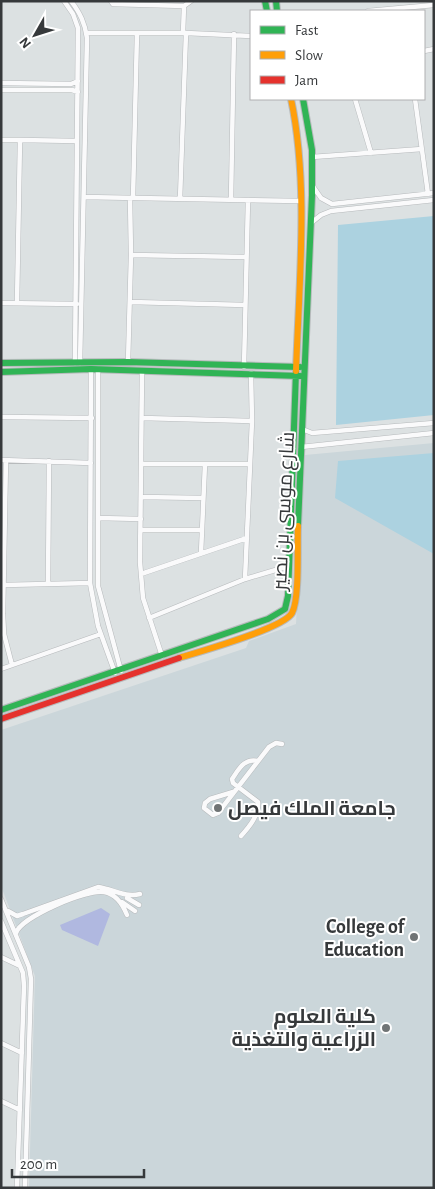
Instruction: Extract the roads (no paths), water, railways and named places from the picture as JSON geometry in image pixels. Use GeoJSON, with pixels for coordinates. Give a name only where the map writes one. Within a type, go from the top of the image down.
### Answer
{"type":"FeatureCollection","features":[{"type":"Feature","properties":{"kind":"street"},"geometry":{"type":"LineString","coordinates":[[64,1],[73,14],[78,28],[75,304],[77,363]]}},
{"type":"Feature","properties":{"kind":"street"},"geometry":{"type":"LineString","coordinates":[[71,1],[80,14],[87,34],[82,304],[77,363]]}},
{"type":"Feature","properties":{"kind":"street"},"geometry":{"type":"LineString","coordinates":[[110,1],[113,4],[141,3],[184,6],[191,1]]}},
{"type":"Feature","properties":{"kind":"street"},"geometry":{"type":"LineString","coordinates":[[379,10],[434,5]]}},
{"type":"Feature","properties":{"kind":"street"},"geometry":{"type":"LineString","coordinates":[[180,199],[184,6]]}},
{"type":"Feature","properties":{"kind":"street"},"geometry":{"type":"LineString","coordinates":[[128,362],[137,33]]}},
{"type":"Feature","properties":{"kind":"street"},"geometry":{"type":"LineString","coordinates":[[87,34],[184,33],[250,36]]}},
{"type":"Feature","properties":{"kind":"street"},"geometry":{"type":"LineString","coordinates":[[231,200],[234,34]]}},
{"type":"Feature","properties":{"kind":"street"},"geometry":{"type":"LineString","coordinates":[[1,83],[71,84],[78,80]]}},
{"type":"Feature","properties":{"kind":"street"},"geometry":{"type":"LineString","coordinates":[[1,90],[72,90],[78,92]]}},
{"type":"Feature","properties":{"kind":"street","name":"شارع موسى بن نصير"},"geometry":{"type":"LineString","coordinates":[[1,710],[118,672],[282,612],[287,604],[297,376],[300,201],[298,134],[291,100]]}},
{"type":"Feature","properties":{"kind":"street","name":"شارع موسى بن نصير"},"geometry":{"type":"LineString","coordinates":[[1,719],[288,620],[294,609],[312,185],[312,157],[303,100]]}},
{"type":"Feature","properties":{"kind":"street"},"geometry":{"type":"LineString","coordinates":[[355,100],[371,153]]}},
{"type":"Feature","properties":{"kind":"street"},"geometry":{"type":"LineString","coordinates":[[415,100],[428,194]]}},
{"type":"Feature","properties":{"kind":"street"},"geometry":{"type":"LineString","coordinates":[[1,140],[77,141]]}},
{"type":"Feature","properties":{"kind":"street"},"geometry":{"type":"LineString","coordinates":[[18,303],[20,140]]}},
{"type":"Feature","properties":{"kind":"street"},"geometry":{"type":"LineString","coordinates":[[312,157],[422,149]]}},
{"type":"Feature","properties":{"kind":"street"},"geometry":{"type":"LineString","coordinates":[[312,185],[321,198],[332,204],[434,193]]}},
{"type":"Feature","properties":{"kind":"street"},"geometry":{"type":"LineString","coordinates":[[84,197],[300,201]]}},
{"type":"Feature","properties":{"kind":"street"},"geometry":{"type":"LineString","coordinates":[[244,367],[248,200]]}},
{"type":"Feature","properties":{"kind":"street"},"geometry":{"type":"LineString","coordinates":[[311,223],[321,215],[331,211],[434,200]]}},
{"type":"Feature","properties":{"kind":"street"},"geometry":{"type":"LineString","coordinates":[[131,255],[246,257]]}},
{"type":"Feature","properties":{"kind":"street"},"geometry":{"type":"LineString","coordinates":[[131,302],[245,304]]}},
{"type":"Feature","properties":{"kind":"street"},"geometry":{"type":"LineString","coordinates":[[1,303],[82,304]]}},
{"type":"Feature","properties":{"kind":"street"},"geometry":{"type":"LineString","coordinates":[[1,363],[128,362],[244,367],[305,367]]}},
{"type":"Feature","properties":{"kind":"street"},"geometry":{"type":"LineString","coordinates":[[1,372],[95,369],[305,376]]}},
{"type":"Feature","properties":{"kind":"street"},"geometry":{"type":"LineString","coordinates":[[95,369],[92,418],[90,583],[101,634],[118,672]]}},
{"type":"Feature","properties":{"kind":"street"},"geometry":{"type":"LineString","coordinates":[[95,369],[98,586],[118,672]]}},
{"type":"Feature","properties":{"kind":"street"},"geometry":{"type":"LineString","coordinates":[[142,371],[141,574],[143,598],[162,656]]}},
{"type":"Feature","properties":{"kind":"street"},"geometry":{"type":"LineString","coordinates":[[245,579],[252,421],[251,373]]}},
{"type":"Feature","properties":{"kind":"street"},"geometry":{"type":"LineString","coordinates":[[1,417],[92,418]]}},
{"type":"Feature","properties":{"kind":"street"},"geometry":{"type":"LineString","coordinates":[[142,418],[252,421]]}},
{"type":"Feature","properties":{"kind":"street"},"geometry":{"type":"LineString","coordinates":[[302,429],[312,433],[434,423]]}},
{"type":"Feature","properties":{"kind":"street"},"geometry":{"type":"LineString","coordinates":[[302,447],[434,433]]}},
{"type":"Feature","properties":{"kind":"street"},"geometry":{"type":"LineString","coordinates":[[12,665],[4,634],[3,460],[91,463]]}},
{"type":"Feature","properties":{"kind":"street"},"geometry":{"type":"LineString","coordinates":[[48,584],[49,462]]}},
{"type":"Feature","properties":{"kind":"street"},"geometry":{"type":"LineString","coordinates":[[142,464],[250,464]]}},
{"type":"Feature","properties":{"kind":"street"},"geometry":{"type":"LineString","coordinates":[[201,553],[205,464]]}},
{"type":"Feature","properties":{"kind":"street"},"geometry":{"type":"LineString","coordinates":[[141,497],[204,498]]}},
{"type":"Feature","properties":{"kind":"street"},"geometry":{"type":"LineString","coordinates":[[98,518],[141,519]]}},
{"type":"Feature","properties":{"kind":"street"},"geometry":{"type":"LineString","coordinates":[[141,530],[202,530]]}},
{"type":"Feature","properties":{"kind":"street"},"geometry":{"type":"LineString","coordinates":[[91,533],[98,533]]}},
{"type":"Feature","properties":{"kind":"street"},"geometry":{"type":"LineString","coordinates":[[141,574],[247,538]]}},
{"type":"Feature","properties":{"kind":"street"},"geometry":{"type":"LineString","coordinates":[[149,618],[245,579],[289,566]]}},
{"type":"Feature","properties":{"kind":"street"},"geometry":{"type":"LineString","coordinates":[[4,585],[90,583]]}},
{"type":"Feature","properties":{"kind":"street"},"geometry":{"type":"LineString","coordinates":[[1,669],[101,634]]}},
{"type":"Feature","properties":{"kind":"street"},"geometry":{"type":"LineString","coordinates":[[233,792],[210,798],[205,803],[204,808],[213,815],[218,812],[273,744],[282,744]]}},
{"type":"Feature","properties":{"kind":"street"},"geometry":{"type":"LineString","coordinates":[[241,836],[253,821],[258,809],[258,802],[233,783],[232,779],[244,762],[258,761]]}},
{"type":"Feature","properties":{"kind":"street"},"geometry":{"type":"LineString","coordinates":[[5,909],[17,916],[98,887],[110,889],[130,897],[140,894]]}},
{"type":"Feature","properties":{"kind":"street"},"geometry":{"type":"LineString","coordinates":[[16,933],[17,929],[31,917],[93,892],[105,892],[135,911]]}},
{"type":"Feature","properties":{"kind":"street"},"geometry":{"type":"LineString","coordinates":[[122,894],[139,905]]}},
{"type":"Feature","properties":{"kind":"street"},"geometry":{"type":"LineString","coordinates":[[1,899],[29,966],[31,979],[25,1188]]}},
{"type":"Feature","properties":{"kind":"street"},"geometry":{"type":"LineString","coordinates":[[119,900],[127,916]]}},
{"type":"Feature","properties":{"kind":"street"},"geometry":{"type":"LineString","coordinates":[[1,921],[20,966],[24,986],[17,1188]]}},
{"type":"Feature","properties":{"kind":"street"},"geometry":{"type":"LineString","coordinates":[[1,957],[20,966]]}},
{"type":"Feature","properties":{"kind":"street"},"geometry":{"type":"LineString","coordinates":[[1,1043],[22,1053]]}},
{"type":"Feature","properties":{"kind":"street"},"geometry":{"type":"LineString","coordinates":[[1,1101],[20,1110]]}},
{"type":"Feature","properties":{"kind":"place","name":"جامعة الملك فيصل"},"geometry":{"type":"Point","coordinates":[218,808]}},
{"type":"Feature","properties":{"kind":"place","name":"College of Education"},"geometry":{"type":"Point","coordinates":[414,937]}},
{"type":"Feature","properties":{"kind":"place","name":"كلية العلوم الزراعية والتغذية"},"geometry":{"type":"Point","coordinates":[386,1028]}}]}
